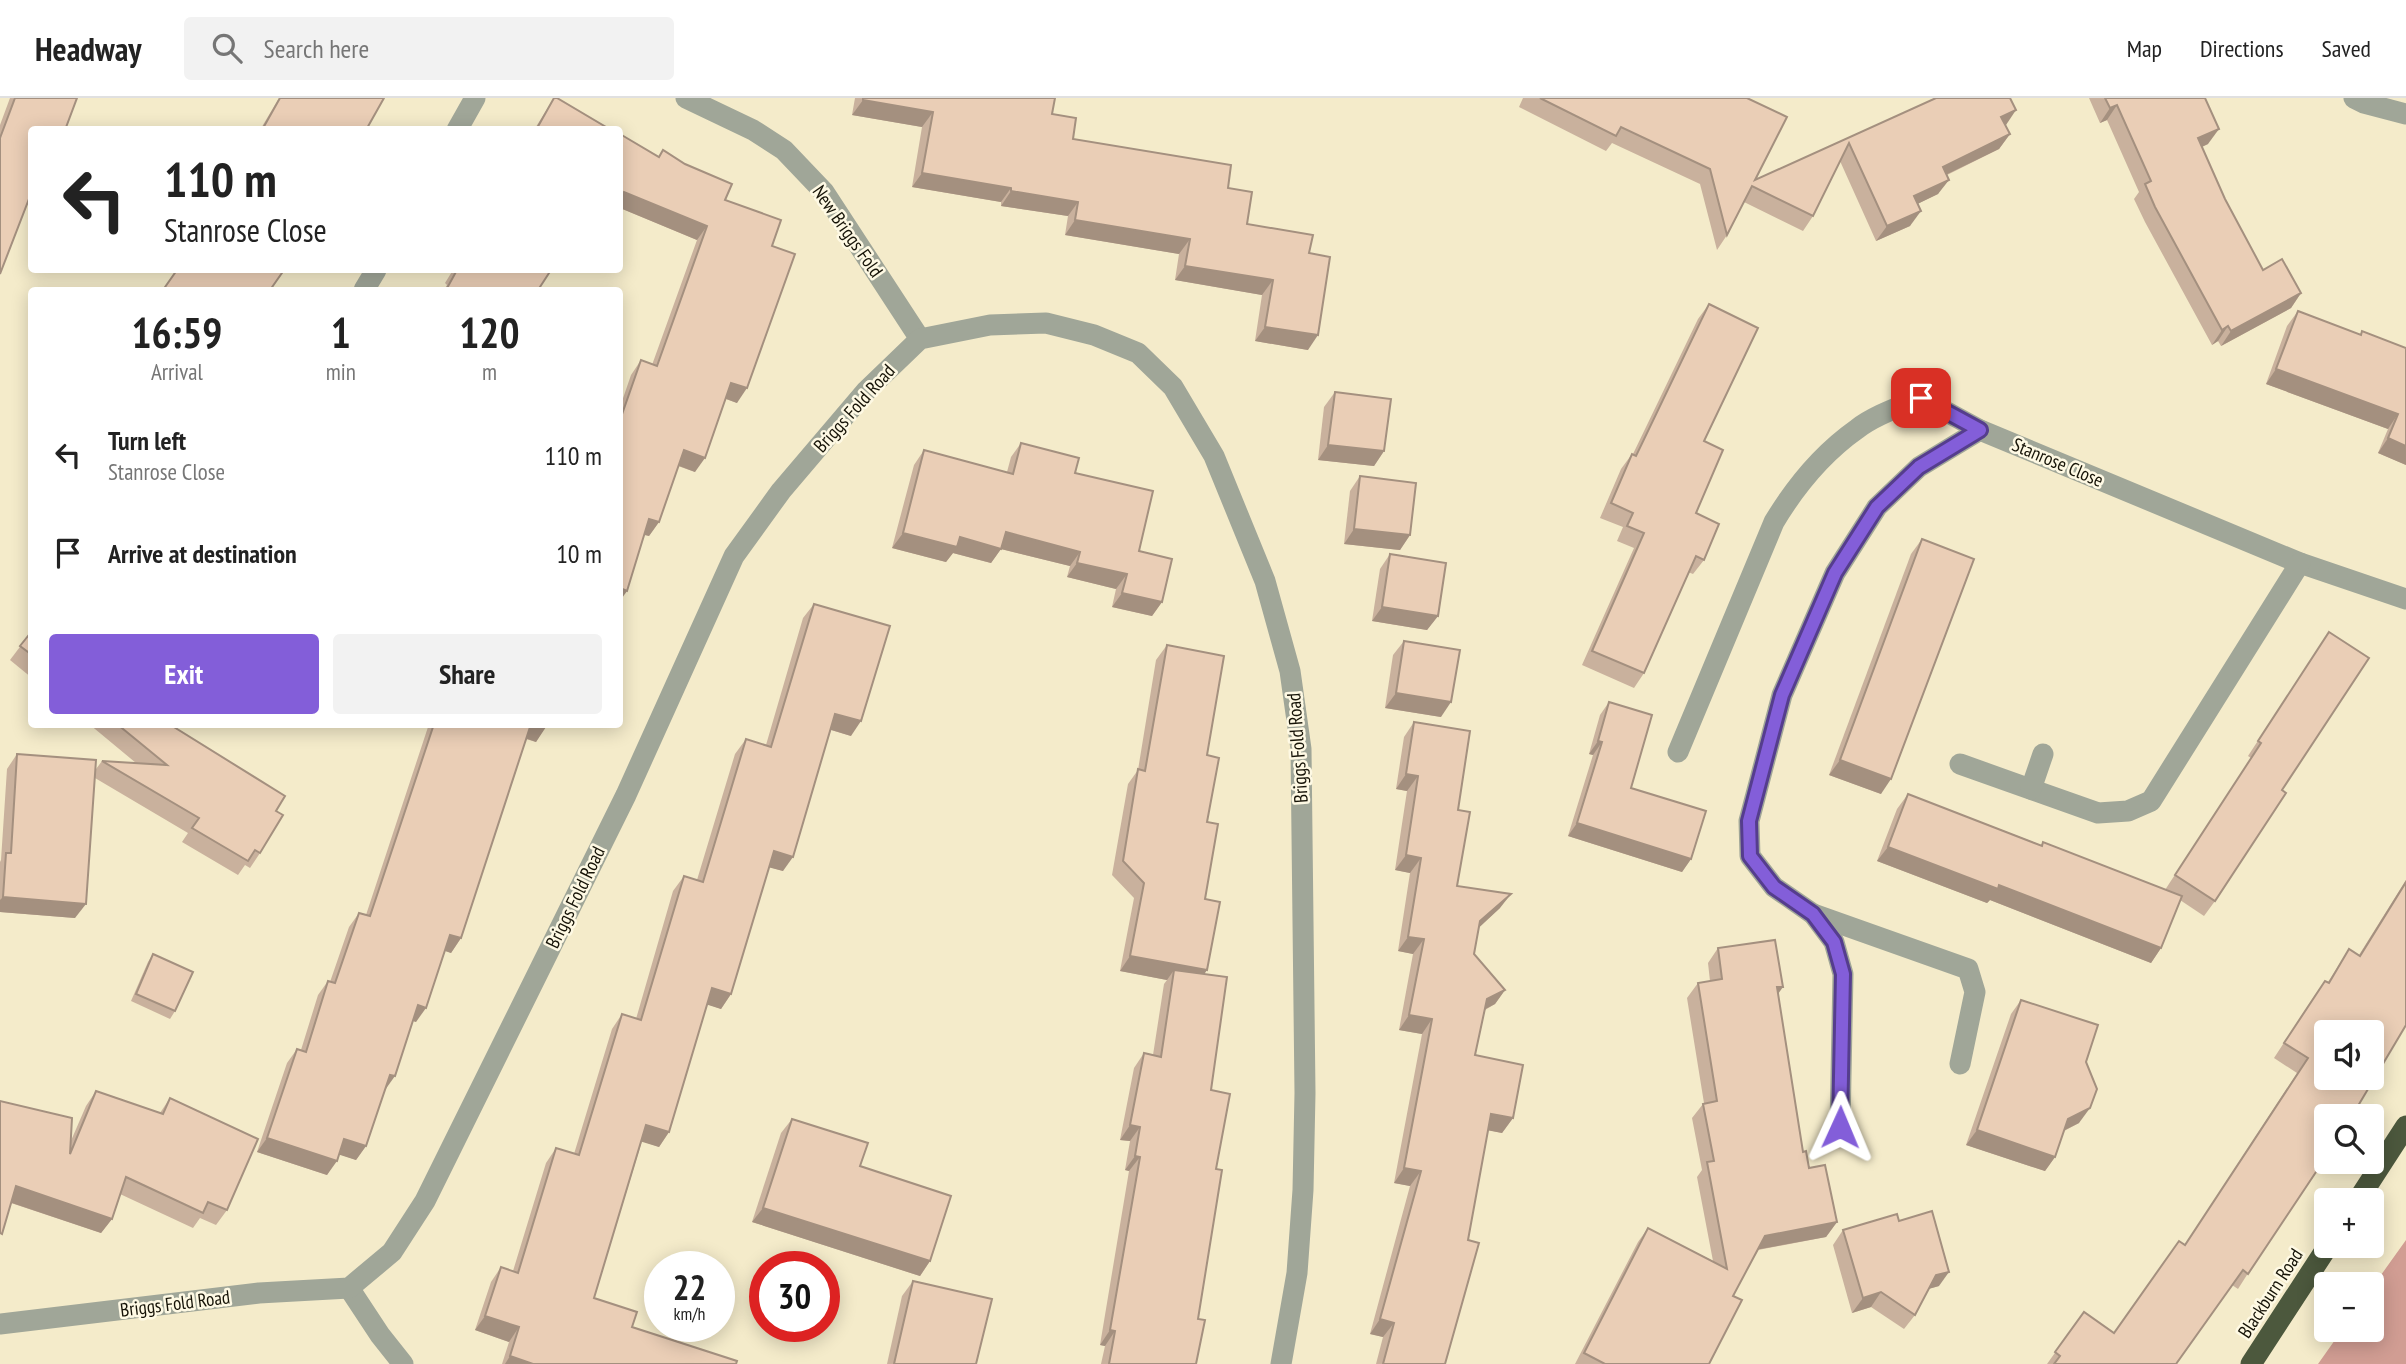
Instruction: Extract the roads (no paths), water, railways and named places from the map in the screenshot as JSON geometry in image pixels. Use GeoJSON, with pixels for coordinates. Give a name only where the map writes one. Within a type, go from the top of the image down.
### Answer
{"type":"FeatureCollection","features":[{"type":"Feature","properties":{"kind":"highway"},"geometry":{"type":"LineString","coordinates":[[2366,1188],[2406,1126]]}},
{"type":"Feature","properties":{"kind":"highway","name":"Blackburn Road"},"geometry":{"type":"LineString","coordinates":[[2251,1364],[2320,1258]]}},
{"type":"Feature","properties":{"kind":"street"},"geometry":{"type":"LineString","coordinates":[[459,126],[475,98]]}},
{"type":"Feature","properties":{"kind":"street","name":"New Briggs Fold"},"geometry":{"type":"LineString","coordinates":[[686,98],[753,130],[784,150],[824,192],[920,339]]}},
{"type":"Feature","properties":{"kind":"street"},"geometry":{"type":"LineString","coordinates":[[2354,98],[2406,114]]}},
{"type":"Feature","properties":{"kind":"street","name":"Briggs Fold Road"},"geometry":{"type":"LineString","coordinates":[[0,1324],[259,1293],[349,1288],[392,1252],[425,1201],[626,795],[734,556],[781,491],[866,391],[920,339],[990,325],[1045,323],[1094,335],[1138,353],[1173,387],[1213,456],[1265,581],[1290,671],[1301,763],[1306,1093],[1297,1273],[1281,1364]]}},
{"type":"Feature","properties":{"kind":"street","name":"Stanrose Close"},"geometry":{"type":"LineString","coordinates":[[1678,752],[1774,522],[1787,500],[1817,464],[1858,427],[1921,398],[1980,430],[2300,563],[2406,599]]}},
{"type":"Feature","properties":{"kind":"street"},"geometry":{"type":"LineString","coordinates":[[1960,1064],[1975,992],[1968,969],[1813,914],[1774,887],[1750,856],[1749,821],[1782,695],[1835,573],[1877,507],[1919,467],[1980,430]]}},
{"type":"Feature","properties":{"kind":"street"},"geometry":{"type":"LineString","coordinates":[[1960,764],[2098,813],[2128,811],[2151,801],[2300,563]]}},
{"type":"Feature","properties":{"kind":"street"},"geometry":{"type":"LineString","coordinates":[[2031,789],[2043,754]]}},
{"type":"Feature","properties":{"kind":"street"},"geometry":{"type":"LineString","coordinates":[[1813,914],[1834,942],[1843,974],[1840,1127]]}},
{"type":"Feature","properties":{"kind":"street"},"geometry":{"type":"LineString","coordinates":[[349,1288],[403,1364]]}}]}
